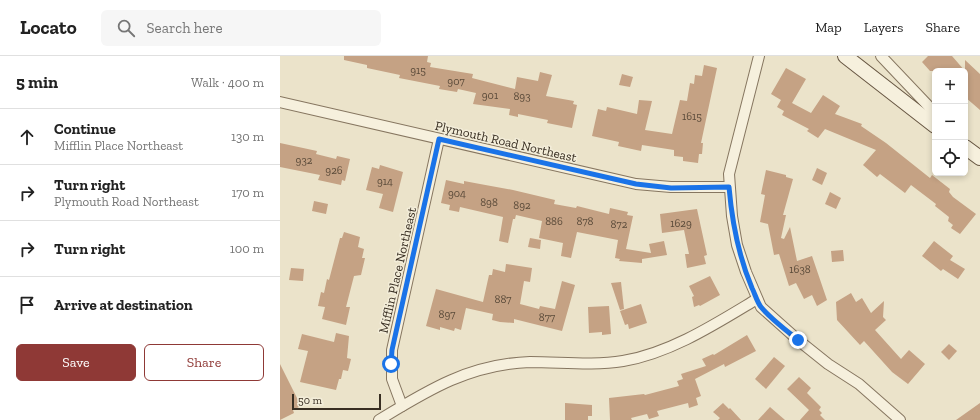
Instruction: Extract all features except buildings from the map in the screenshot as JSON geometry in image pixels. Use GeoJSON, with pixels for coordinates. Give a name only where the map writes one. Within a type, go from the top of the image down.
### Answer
{"type":"FeatureCollection","features":[{"type":"Feature","properties":{"kind":"street"},"geometry":{"type":"LineString","coordinates":[[759,56],[729,174],[732,216],[737,245],[746,272],[761,307],[828,364],[860,384],[900,420]]}},
{"type":"Feature","properties":{"kind":"street"},"geometry":{"type":"LineString","coordinates":[[845,56],[932,124]]}},
{"type":"Feature","properties":{"kind":"street"},"geometry":{"type":"LineString","coordinates":[[881,56],[932,110]]}},
{"type":"Feature","properties":{"kind":"street","name":"Plymouth Road Northeast"},"geometry":{"type":"LineString","coordinates":[[280,102],[636,184],[671,188],[729,187]]}},
{"type":"Feature","properties":{"kind":"street","name":"Mifflin Place Northeast"},"geometry":{"type":"LineString","coordinates":[[402,406],[392,379],[392,350],[439,139]]}},
{"type":"Feature","properties":{"kind":"street"},"geometry":{"type":"LineString","coordinates":[[968,149],[980,158]]}},
{"type":"Feature","properties":{"kind":"street"},"geometry":{"type":"LineString","coordinates":[[379,420],[444,382],[466,373],[491,367],[528,362],[604,363],[644,356],[699,334],[757,299]]}},
{"type":"Feature","properties":{"kind":"route"},"geometry":{"type":"LineString","coordinates":[[391,364],[392,350],[439,139],[636,184],[671,188],[729,187],[737,245],[757,299],[761,307],[798,340]]}}]}
